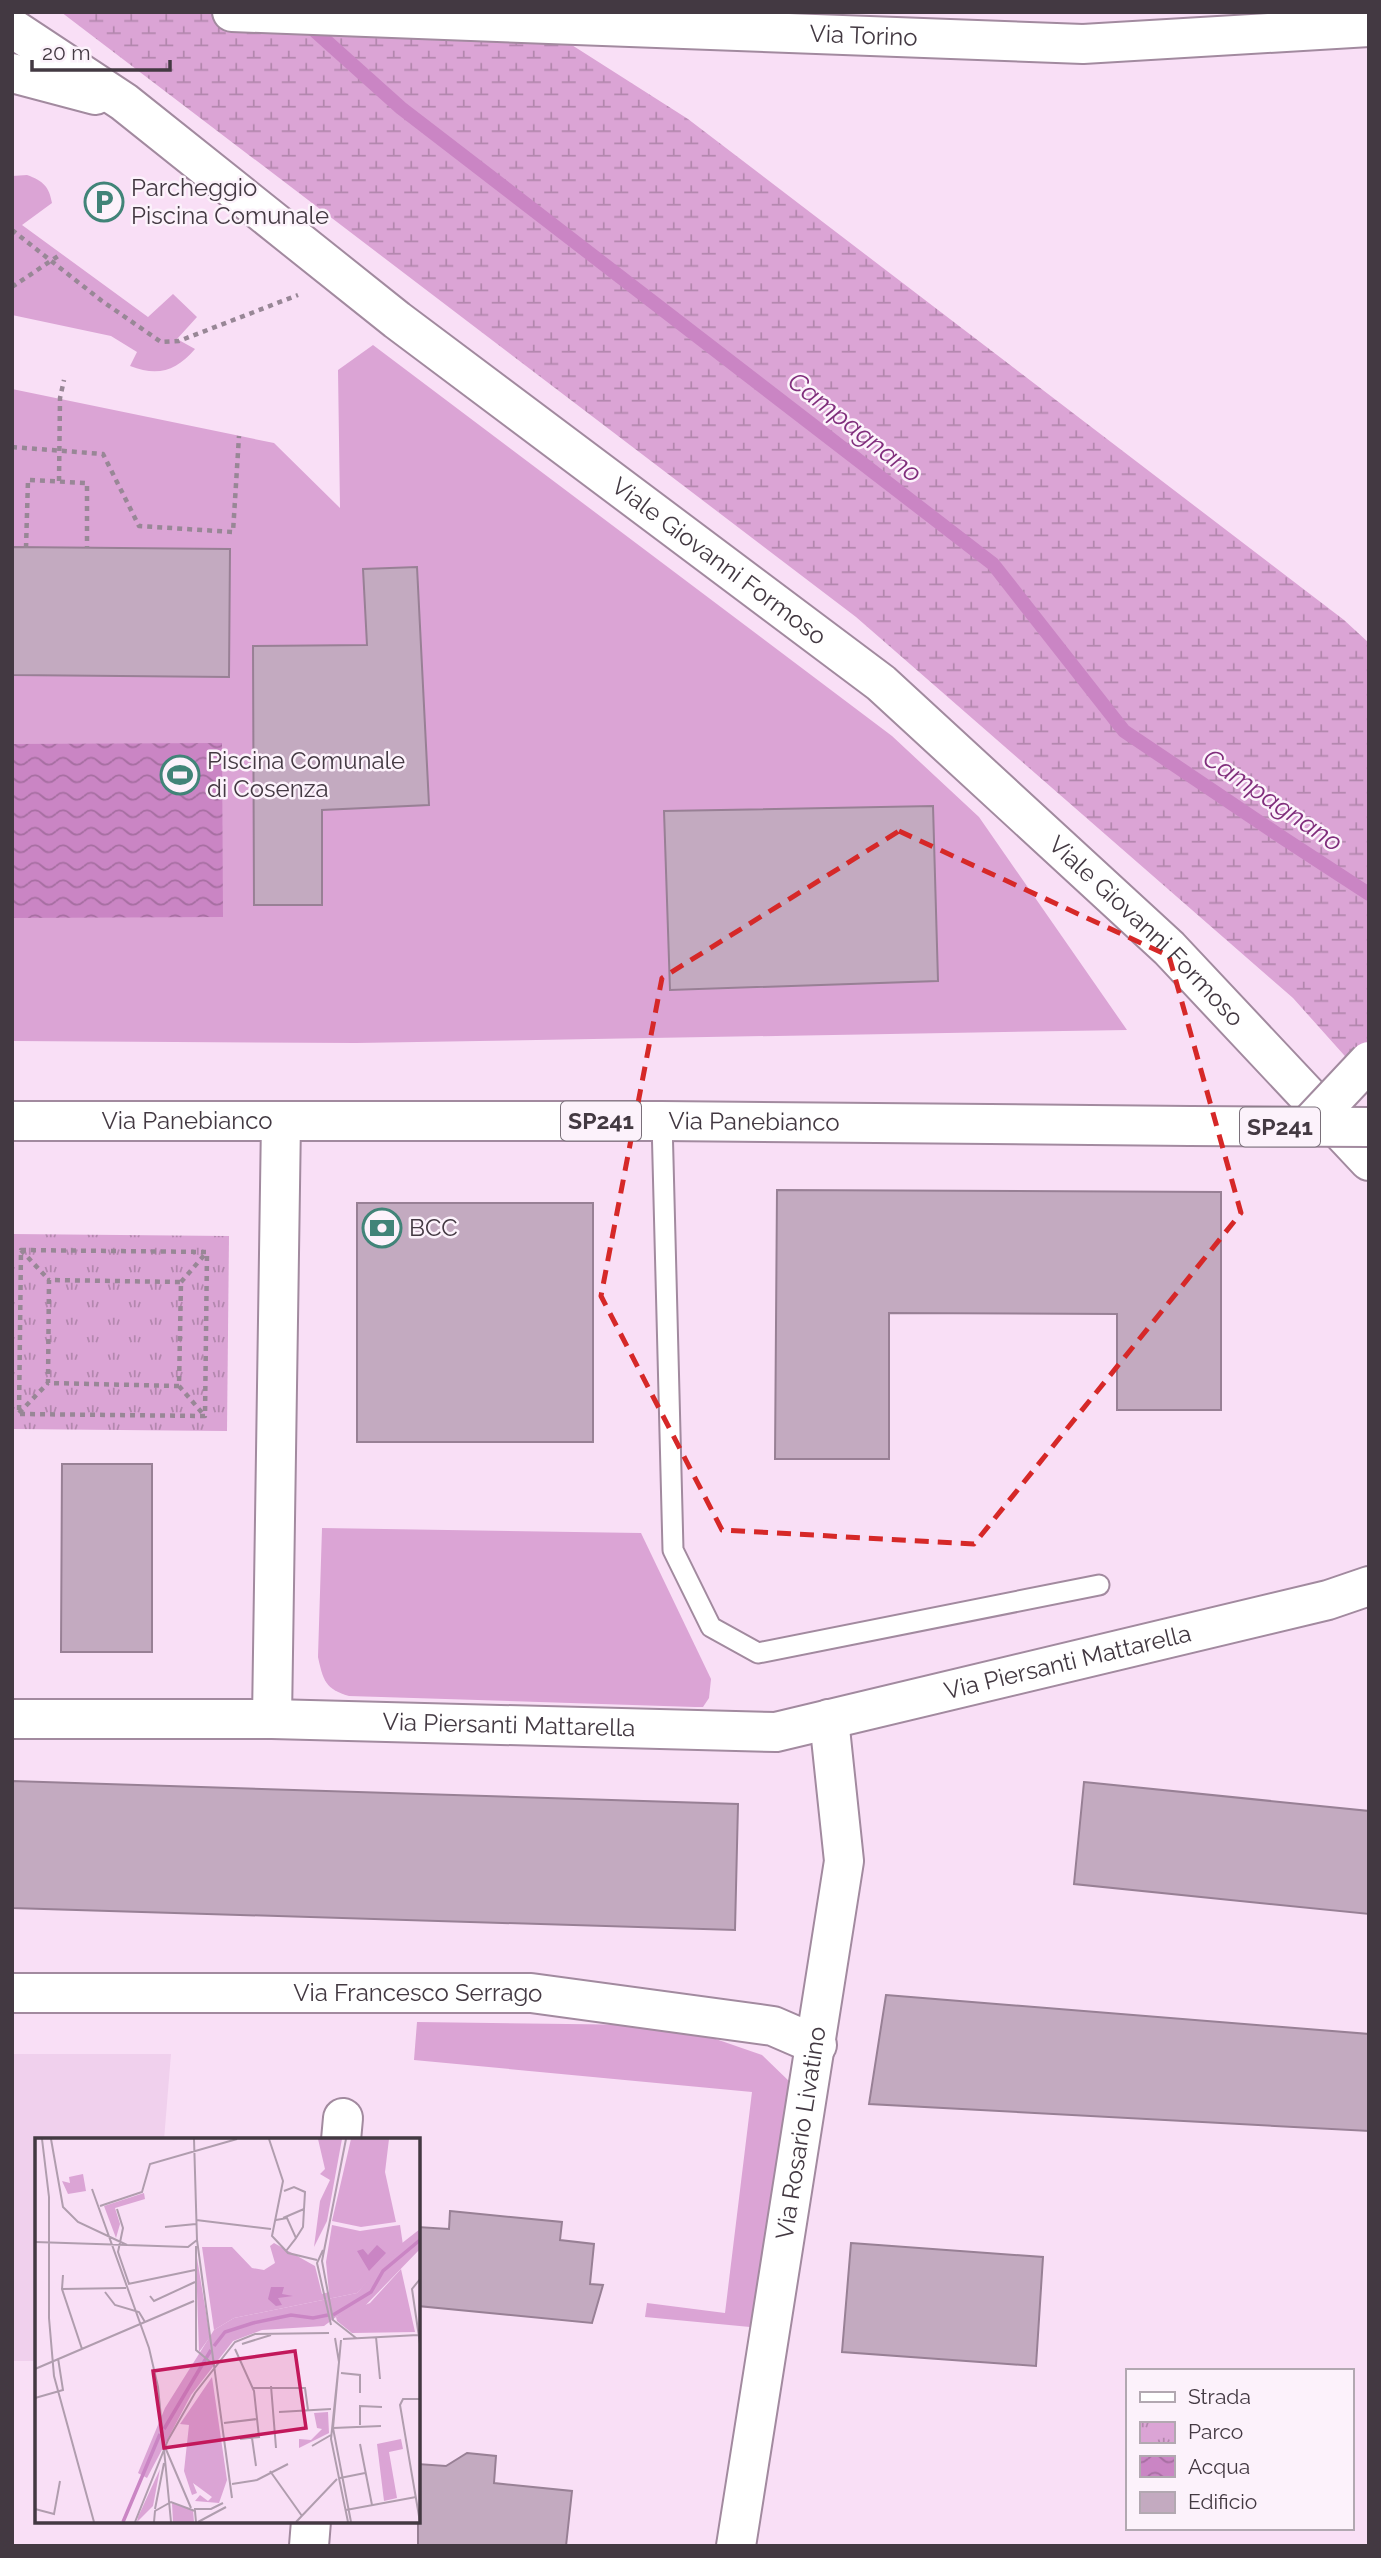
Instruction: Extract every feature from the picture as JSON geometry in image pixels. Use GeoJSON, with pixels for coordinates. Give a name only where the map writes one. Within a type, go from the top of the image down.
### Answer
{"type":"FeatureCollection","features":[{"type":"Feature","properties":{"kind":"street","name":"Via Torino"},"geometry":{"type":"LineString","coordinates":[[232,12],[1083,44],[1369,27]]}},
{"type":"Feature","properties":{"kind":"street","name":"Viale Giovanni Formoso"},"geometry":{"type":"LineString","coordinates":[[12,28],[124,102],[397,320],[881,682],[1169,948],[1369,1161]]}},
{"type":"Feature","properties":{"kind":"street"},"geometry":{"type":"LineString","coordinates":[[12,73],[124,102]]}},
{"type":"Feature","properties":{"kind":"street"},"geometry":{"type":"LineString","coordinates":[[1307,1127],[1369,1061]]}},
{"type":"Feature","properties":{"kind":"street","name":"Via Panebianco"},"geometry":{"type":"LineString","coordinates":[[12,1121],[662,1121],[1369,1127]]}},
{"type":"Feature","properties":{"kind":"street"},"geometry":{"type":"LineString","coordinates":[[272,1719],[281,1122]]}},
{"type":"Feature","properties":{"kind":"street","name":"Via Piersanti Mattarella"},"geometry":{"type":"LineString","coordinates":[[12,1718],[272,1719],[776,1732],[1328,1600],[1369,1586]]}},
{"type":"Feature","properties":{"kind":"street","name":"Via Piersanti Mattarella"},"geometry":{"type":"LineString","coordinates":[[1328,1600],[1369,1602]]}},
{"type":"Feature","properties":{"kind":"street","name":"Via Rosario Livatino"},"geometry":{"type":"LineString","coordinates":[[736,2546],[844,1861],[829,1719]]}},
{"type":"Feature","properties":{"kind":"street","name":"Via Francesco Serrago"},"geometry":{"type":"LineString","coordinates":[[12,1993],[531,1993],[773,2026],[817,2045]]}},
{"type":"Feature","properties":{"kind":"street"},"geometry":{"type":"LineString","coordinates":[[309,2546],[311,2523]]}},
{"type":"Feature","properties":{"kind":"lane"},"geometry":{"type":"LineString","coordinates":[[662,1121],[673,1550],[711,1627],[758,1653],[1099,1586]]}},
{"type":"Feature","properties":{"kind":"path"},"geometry":{"type":"LineString","coordinates":[[12,230],[102,301],[162,342],[179,341],[305,293],[324,263]]}},
{"type":"Feature","properties":{"kind":"path"},"geometry":{"type":"LineString","coordinates":[[12,287],[61,254]]}},
{"type":"Feature","properties":{"kind":"path"},"geometry":{"type":"LineString","coordinates":[[59,481],[60,398],[64,380]]}},
{"type":"Feature","properties":{"kind":"path"},"geometry":{"type":"LineString","coordinates":[[12,447],[103,454],[139,526],[233,532],[239,436]]}},
{"type":"Feature","properties":{"kind":"path"},"geometry":{"type":"LineString","coordinates":[[26,548],[28,480],[87,483],[87,548]]}},
{"type":"Feature","properties":{"kind":"path"},"geometry":{"type":"LineString","coordinates":[[21,1250],[207,1252]]}},
{"type":"Feature","properties":{"kind":"path"},"geometry":{"type":"LineString","coordinates":[[19,1414],[48,1383],[49,1280],[21,1250]]}},
{"type":"Feature","properties":{"kind":"path"},"geometry":{"type":"LineString","coordinates":[[19,1414],[21,1250]]}},
{"type":"Feature","properties":{"kind":"path"},"geometry":{"type":"LineString","coordinates":[[205,1416],[179,1385],[181,1282],[207,1252]]}},
{"type":"Feature","properties":{"kind":"path"},"geometry":{"type":"LineString","coordinates":[[205,1416],[207,1252]]}},
{"type":"Feature","properties":{"kind":"path"},"geometry":{"type":"LineString","coordinates":[[49,1280],[181,1282]]}},
{"type":"Feature","properties":{"kind":"path"},"geometry":{"type":"LineString","coordinates":[[12,1373],[19,1373]]}},
{"type":"Feature","properties":{"kind":"path"},"geometry":{"type":"LineString","coordinates":[[48,1383],[179,1385]]}},
{"type":"Feature","properties":{"kind":"path"},"geometry":{"type":"LineString","coordinates":[[19,1414],[205,1416]]}},
{"type":"Feature","properties":{"kind":"highlighted area"},"geometry":{"type":"Polygon","coordinates":[[[899,831],[1169,956],[1241,1213],[974,1544],[722,1530],[601,1296],[662,978],[899,831]]]}},
{"type":"Feature","properties":{"kind":"shaded area"},"geometry":{"type":"Polygon","coordinates":[[[12,2054],[171,2054],[164,2138],[35,2138],[35,2361],[12,2361],[12,2054]]]}},
{"type":"Feature","properties":{"kind":"green space"},"geometry":{"type":"Polygon","coordinates":[[[61,12],[520,12],[688,119],[1344,620],[1369,643],[1369,1083],[1293,998],[856,617],[61,12]]]}},
{"type":"Feature","properties":{"kind":"green space"},"geometry":{"type":"Polygon","coordinates":[[[27,175],[44,185],[52,203],[22,225],[148,317],[173,294],[197,317],[177,339],[195,349],[181,362],[166,370],[140,369],[130,366],[137,352],[111,336],[12,315],[12,176],[27,175]]]}},
{"type":"Feature","properties":{"kind":"green space"},"geometry":{"type":"Polygon","coordinates":[[[373,345],[892,736],[979,817],[1127,1030],[356,1043],[12,1041],[12,389],[274,443],[340,508],[338,370],[373,345]]]}},
{"type":"Feature","properties":{"kind":"green space"},"geometry":{"type":"Polygon","coordinates":[[[12,1234],[229,1236],[227,1431],[12,1429],[12,1234]]]}},
{"type":"Feature","properties":{"kind":"green space"},"geometry":{"type":"Polygon","coordinates":[[[322,1528],[641,1533],[711,1679],[709,1698],[703,1707],[695,1707],[349,1696],[341,1693],[326,1682],[318,1657],[322,1528]]]}},
{"type":"Feature","properties":{"kind":"green space"},"geometry":{"type":"Polygon","coordinates":[[[417,2022],[646,2025],[707,2036],[762,2055],[792,2084],[750,2327],[645,2317],[647,2303],[725,2313],[752,2092],[414,2060],[417,2022]]]}},
{"type":"Feature","properties":{"kind":"water"},"geometry":{"type":"Polygon","coordinates":[[[222,743],[223,917],[12,918],[12,744],[222,743]]]}},
{"type":"Feature","properties":{"kind":"building"},"geometry":{"type":"Polygon","coordinates":[[[12,547],[230,549],[229,677],[12,675],[12,547]]]}},
{"type":"Feature","properties":{"kind":"building"},"geometry":{"type":"Polygon","coordinates":[[[417,567],[429,805],[322,810],[322,905],[254,905],[253,646],[367,645],[363,569],[417,567]]]}},
{"type":"Feature","properties":{"kind":"building"},"geometry":{"type":"Polygon","coordinates":[[[933,806],[938,981],[670,990],[664,811],[933,806]]]}},
{"type":"Feature","properties":{"kind":"building"},"geometry":{"type":"Polygon","coordinates":[[[777,1190],[1221,1192],[1221,1410],[1117,1410],[1117,1314],[889,1313],[889,1459],[775,1459],[777,1190]]]}},
{"type":"Feature","properties":{"kind":"building"},"geometry":{"type":"Polygon","coordinates":[[[357,1203],[593,1203],[593,1442],[357,1442],[357,1203]]]}},
{"type":"Feature","properties":{"kind":"building"},"geometry":{"type":"Polygon","coordinates":[[[62,1464],[152,1464],[152,1652],[61,1652],[62,1464]]]}},
{"type":"Feature","properties":{"kind":"building"},"geometry":{"type":"Polygon","coordinates":[[[12,1781],[738,1804],[735,1930],[12,1908],[12,1781]]]}},
{"type":"Feature","properties":{"kind":"building"},"geometry":{"type":"Polygon","coordinates":[[[1084,1782],[1369,1811],[1369,1914],[1074,1884],[1084,1782]]]}},
{"type":"Feature","properties":{"kind":"building"},"geometry":{"type":"Polygon","coordinates":[[[886,1995],[1369,2034],[1369,2131],[869,2104],[886,1995]]]}},
{"type":"Feature","properties":{"kind":"building"},"geometry":{"type":"Polygon","coordinates":[[[450,2211],[562,2222],[560,2240],[594,2244],[590,2284],[603,2285],[592,2323],[420,2306],[420,2227],[449,2229],[450,2211]]]}},
{"type":"Feature","properties":{"kind":"building"},"geometry":{"type":"Polygon","coordinates":[[[851,2243],[1043,2257],[1036,2366],[842,2352],[851,2243]]]}},
{"type":"Feature","properties":{"kind":"building"},"geometry":{"type":"Polygon","coordinates":[[[467,2453],[496,2456],[494,2483],[572,2491],[566,2546],[418,2546],[420,2464],[446,2466],[467,2453]]]}},
{"type":"Feature","properties":{"kind":"waterway","name":"Campagnano"},"geometry":{"type":"LineString","coordinates":[[305,22],[401,108],[993,564],[1124,731],[1369,894]]}},
{"type":"Feature","properties":{"kind":"place","name":"Parcheggio Piscina Comunale"},"geometry":{"type":"Point","coordinates":[104,202]}},
{"type":"Feature","properties":{"kind":"place","name":"Piscina Comunale di Cosenza"},"geometry":{"type":"Point","coordinates":[180,775]}},
{"type":"Feature","properties":{"kind":"place","name":"BCC"},"geometry":{"type":"Point","coordinates":[382,1228]}}]}
